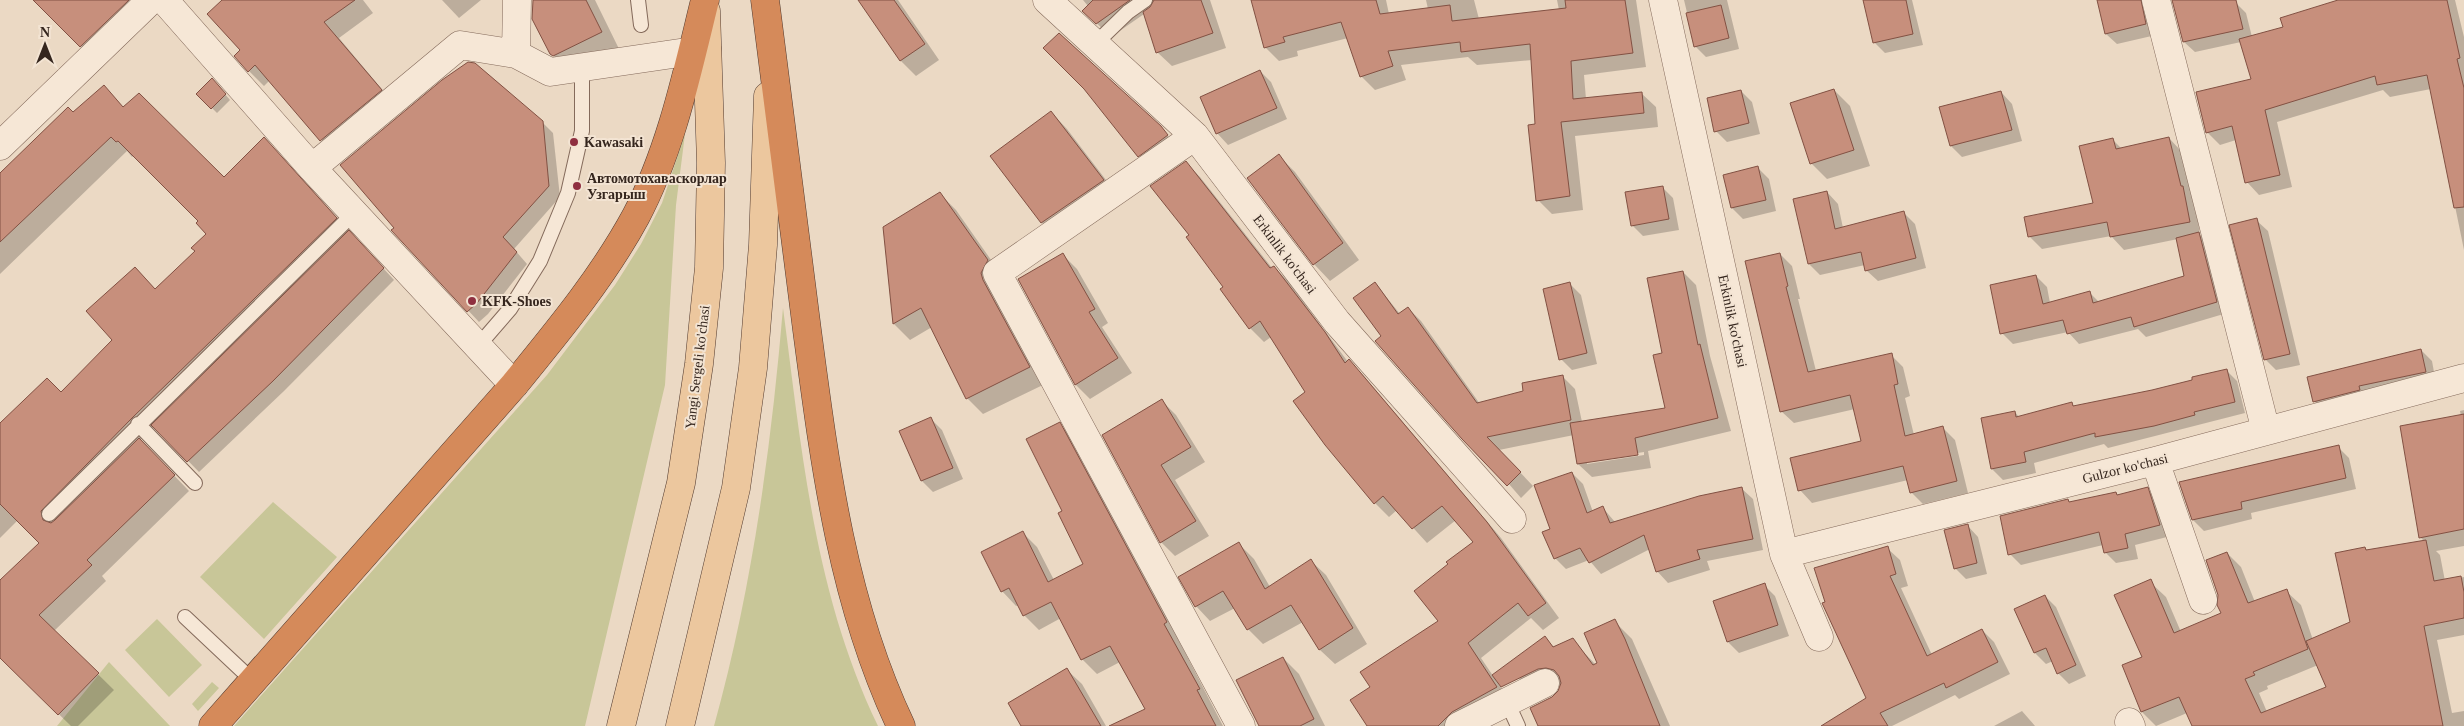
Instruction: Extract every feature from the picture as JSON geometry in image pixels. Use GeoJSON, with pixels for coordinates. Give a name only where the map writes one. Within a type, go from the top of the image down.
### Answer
{"type":"FeatureCollection","features":[{"type":"Feature","properties":{"kind":"highway"},"geometry":{"type":"LineString","coordinates":[[213,726],[514,385],[587,293],[616,250],[636,215],[653,179],[700,51],[705,0]]}},
{"type":"Feature","properties":{"kind":"highway"},"geometry":{"type":"LineString","coordinates":[[765,0],[813,375],[837,533],[850,588],[866,640],[878,675],[901,726]]}},
{"type":"Feature","properties":{"kind":"main road"},"geometry":{"type":"LineString","coordinates":[[680,726],[736,488],[753,368],[763,245],[769,119],[765,0]]}},
{"type":"Feature","properties":{"kind":"main road","name":"Yangi Sergeli ko'chasi"},"geometry":{"type":"LineString","coordinates":[[621,726],[681,483],[699,364],[709,258],[711,164],[700,51]]}},
{"type":"Feature","properties":{"kind":"street"},"geometry":{"type":"LineString","coordinates":[[0,146],[150,0]]}},
{"type":"Feature","properties":{"kind":"street"},"geometry":{"type":"LineString","coordinates":[[164,0],[312,168],[514,385]]}},
{"type":"Feature","properties":{"kind":"street"},"geometry":{"type":"LineString","coordinates":[[516,54],[517,0]]}},
{"type":"Feature","properties":{"kind":"street","name":"Erkinlik ko'chasi"},"geometry":{"type":"LineString","coordinates":[[1047,0],[1195,136],[1336,322],[1512,519]]}},
{"type":"Feature","properties":{"kind":"street","name":"Erkinlik ko'chasi"},"geometry":{"type":"LineString","coordinates":[[1663,0],[1784,554],[1819,637]]}},
{"type":"Feature","properties":{"kind":"street"},"geometry":{"type":"LineString","coordinates":[[2156,0],[2266,431]]}},
{"type":"Feature","properties":{"kind":"street"},"geometry":{"type":"LineString","coordinates":[[312,168],[460,45],[516,54],[550,72],[700,51]]}},
{"type":"Feature","properties":{"kind":"street"},"geometry":{"type":"LineString","coordinates":[[1195,136],[997,274],[1241,726]]}},
{"type":"Feature","properties":{"kind":"street","name":"Gulzor ko'chasi"},"geometry":{"type":"LineString","coordinates":[[1784,554],[2155,461],[2464,378]]}},
{"type":"Feature","properties":{"kind":"street"},"geometry":{"type":"LineString","coordinates":[[2155,461],[2203,600]]}},
{"type":"Feature","properties":{"kind":"street"},"geometry":{"type":"LineString","coordinates":[[1459,726],[1545,683]]}},
{"type":"Feature","properties":{"kind":"lane"},"geometry":{"type":"LineString","coordinates":[[638,0],[641,25]]}},
{"type":"Feature","properties":{"kind":"lane"},"geometry":{"type":"LineString","coordinates":[[1095,44],[1128,12],[1145,0]]}},
{"type":"Feature","properties":{"kind":"lane"},"geometry":{"type":"LineString","coordinates":[[478,346],[510,310],[540,261],[568,193],[582,131],[582,68]]}},
{"type":"Feature","properties":{"kind":"lane"},"geometry":{"type":"LineString","coordinates":[[49,514],[138,424],[354,213]]}},
{"type":"Feature","properties":{"kind":"lane"},"geometry":{"type":"LineString","coordinates":[[138,424],[195,483]]}},
{"type":"Feature","properties":{"kind":"lane"},"geometry":{"type":"LineString","coordinates":[[185,617],[253,681]]}},
{"type":"Feature","properties":{"kind":"lane"},"geometry":{"type":"LineString","coordinates":[[1507,702],[1518,726]]}},
{"type":"Feature","properties":{"kind":"shaded area"},"geometry":{"type":"Polygon","coordinates":[[[685,134],[676,205],[665,385],[585,726],[234,726],[547,375],[615,285],[641,244],[662,203],[685,134]]]}},
{"type":"Feature","properties":{"kind":"shaded area"},"geometry":{"type":"Polygon","coordinates":[[[783,308],[805,468],[825,573],[839,625],[856,676],[878,726],[714,726],[739,623],[758,518],[766,466],[783,308]]]}},
{"type":"Feature","properties":{"kind":"shaded area"},"geometry":{"type":"Polygon","coordinates":[[[273,502],[337,557],[264,639],[200,577],[273,502]]]}},
{"type":"Feature","properties":{"kind":"shaded area"},"geometry":{"type":"Polygon","coordinates":[[[157,619],[202,665],[169,697],[125,650],[157,619]]]}},
{"type":"Feature","properties":{"kind":"shaded area"},"geometry":{"type":"Polygon","coordinates":[[[109,662],[170,726],[57,726],[109,662]]]}},
{"type":"Feature","properties":{"kind":"shaded area"},"geometry":{"type":"Polygon","coordinates":[[[212,682],[219,688],[198,711],[192,704],[212,682]]]}},
{"type":"Feature","properties":{"kind":"building"},"geometry":{"type":"Polygon","coordinates":[[[33,0],[129,0],[80,47],[33,0]]]}},
{"type":"Feature","properties":{"kind":"building"},"geometry":{"type":"Polygon","coordinates":[[[222,0],[355,0],[324,22],[382,90],[320,141],[255,65],[248,72],[234,56],[240,50],[207,14],[222,0]]]}},
{"type":"Feature","properties":{"kind":"building"},"geometry":{"type":"Polygon","coordinates":[[[533,0],[586,0],[602,32],[553,56],[550,54],[532,19],[533,0]]]}},
{"type":"Feature","properties":{"kind":"building"},"geometry":{"type":"Polygon","coordinates":[[[858,0],[894,0],[925,44],[900,61],[858,0]]]}},
{"type":"Feature","properties":{"kind":"building"},"geometry":{"type":"Polygon","coordinates":[[[1093,0],[1130,0],[1096,24],[1082,11],[1093,0]]]}},
{"type":"Feature","properties":{"kind":"building"},"geometry":{"type":"Polygon","coordinates":[[[1154,0],[1201,0],[1213,33],[1156,53],[1143,12],[1150,7],[1154,0]]]}},
{"type":"Feature","properties":{"kind":"building"},"geometry":{"type":"Polygon","coordinates":[[[1251,0],[1376,0],[1380,14],[1450,5],[1452,21],[1566,8],[1565,0],[1625,0],[1633,53],[1571,61],[1573,99],[1642,92],[1644,113],[1561,122],[1570,196],[1536,201],[1528,125],[1535,124],[1530,44],[1461,52],[1460,42],[1388,51],[1393,66],[1360,77],[1341,22],[1283,37],[1285,42],[1264,48],[1251,0]]]}},
{"type":"Feature","properties":{"kind":"building"},"geometry":{"type":"Polygon","coordinates":[[[1863,0],[1906,0],[1913,34],[1873,43],[1863,0]]]}},
{"type":"Feature","properties":{"kind":"building"},"geometry":{"type":"Polygon","coordinates":[[[2097,0],[2141,0],[2146,24],[2105,34],[2097,0]]]}},
{"type":"Feature","properties":{"kind":"building"},"geometry":{"type":"Polygon","coordinates":[[[2172,0],[2236,0],[2243,29],[2183,42],[2172,0]]]}},
{"type":"Feature","properties":{"kind":"building"},"geometry":{"type":"Polygon","coordinates":[[[2338,0],[2447,0],[2460,58],[2457,59],[2464,88],[2464,207],[2454,208],[2427,75],[2377,85],[2375,76],[2265,110],[2280,175],[2245,183],[2232,126],[2206,133],[2196,92],[2251,79],[2239,39],[2283,27],[2280,18],[2338,0]]]}},
{"type":"Feature","properties":{"kind":"building"},"geometry":{"type":"Polygon","coordinates":[[[1721,5],[1729,38],[1694,47],[1686,13],[1721,5]]]}},
{"type":"Feature","properties":{"kind":"building"},"geometry":{"type":"Polygon","coordinates":[[[1059,33],[1161,126],[1168,135],[1138,157],[1084,89],[1043,48],[1059,33]]]}},
{"type":"Feature","properties":{"kind":"building"},"geometry":{"type":"Polygon","coordinates":[[[468,62],[475,63],[543,121],[549,186],[503,237],[517,252],[477,303],[467,312],[391,230],[394,228],[340,165],[442,80],[468,62]]]}},
{"type":"Feature","properties":{"kind":"building"},"geometry":{"type":"Polygon","coordinates":[[[1260,70],[1277,108],[1216,134],[1200,97],[1260,70]]]}},
{"type":"Feature","properties":{"kind":"building"},"geometry":{"type":"Polygon","coordinates":[[[212,78],[226,94],[211,109],[196,94],[212,78]]]}},
{"type":"Feature","properties":{"kind":"building"},"geometry":{"type":"Polygon","coordinates":[[[104,85],[123,107],[139,93],[224,177],[264,137],[337,218],[132,418],[41,511],[43,520],[51,523],[139,438],[175,475],[87,560],[92,565],[39,615],[99,673],[58,715],[0,658],[0,580],[39,543],[0,504],[0,423],[47,378],[61,392],[112,340],[86,311],[135,267],[155,289],[195,251],[191,248],[206,234],[196,223],[198,221],[118,141],[116,142],[111,137],[0,242],[0,173],[68,107],[73,112],[104,85]]]}},
{"type":"Feature","properties":{"kind":"building"},"geometry":{"type":"Polygon","coordinates":[[[1834,89],[1854,150],[1810,164],[1790,103],[1834,89]]]}},
{"type":"Feature","properties":{"kind":"building"},"geometry":{"type":"Polygon","coordinates":[[[1741,90],[1749,123],[1714,132],[1707,98],[1741,90]]]}},
{"type":"Feature","properties":{"kind":"building"},"geometry":{"type":"Polygon","coordinates":[[[2001,91],[2012,130],[1950,146],[1939,107],[2001,91]]]}},
{"type":"Feature","properties":{"kind":"building"},"geometry":{"type":"Polygon","coordinates":[[[1051,111],[1104,180],[1041,223],[990,156],[1051,111]]]}},
{"type":"Feature","properties":{"kind":"building"},"geometry":{"type":"Polygon","coordinates":[[[2169,137],[2181,186],[2183,186],[2190,222],[2110,237],[2107,222],[2028,237],[2024,217],[2093,203],[2079,146],[2113,138],[2116,149],[2169,137]]]}},
{"type":"Feature","properties":{"kind":"building"},"geometry":{"type":"Polygon","coordinates":[[[1279,154],[1343,243],[1313,265],[1247,178],[1279,154]]]}},
{"type":"Feature","properties":{"kind":"building"},"geometry":{"type":"Polygon","coordinates":[[[1186,161],[1270,268],[1274,266],[1325,332],[1345,363],[1349,359],[1487,522],[1546,603],[1528,616],[1518,603],[1468,643],[1497,687],[1452,712],[1438,726],[1367,726],[1350,700],[1370,687],[1360,672],[1438,621],[1414,591],[1448,564],[1446,562],[1473,542],[1442,506],[1412,529],[1383,496],[1374,504],[1325,445],[1293,401],[1305,392],[1260,321],[1249,329],[1220,289],[1223,287],[1186,237],[1189,235],[1150,186],[1186,161]]]}},
{"type":"Feature","properties":{"kind":"building"},"geometry":{"type":"Polygon","coordinates":[[[1758,166],[1766,200],[1731,208],[1723,175],[1758,166]]]}},
{"type":"Feature","properties":{"kind":"building"},"geometry":{"type":"Polygon","coordinates":[[[1663,186],[1669,219],[1631,226],[1625,192],[1663,186]]]}},
{"type":"Feature","properties":{"kind":"building"},"geometry":{"type":"Polygon","coordinates":[[[1827,191],[1835,229],[1904,211],[1916,258],[1865,271],[1861,252],[1808,264],[1793,199],[1827,191]]]}},
{"type":"Feature","properties":{"kind":"building"},"geometry":{"type":"Polygon","coordinates":[[[940,192],[988,260],[981,273],[983,280],[1030,367],[966,399],[921,308],[893,324],[883,227],[940,192]]]}},
{"type":"Feature","properties":{"kind":"building"},"geometry":{"type":"Polygon","coordinates":[[[2257,218],[2290,354],[2264,360],[2229,225],[2257,218]]]}},
{"type":"Feature","properties":{"kind":"building"},"geometry":{"type":"Polygon","coordinates":[[[349,230],[384,268],[273,381],[187,462],[151,425],[349,230]]]}},
{"type":"Feature","properties":{"kind":"building"},"geometry":{"type":"Polygon","coordinates":[[[2199,232],[2217,302],[2134,327],[2131,317],[2067,334],[2063,320],[2000,334],[1990,285],[2036,275],[2043,304],[2090,291],[2093,303],[2184,276],[2176,238],[2199,232]]]}},
{"type":"Feature","properties":{"kind":"building"},"geometry":{"type":"Polygon","coordinates":[[[1063,253],[1095,309],[1089,312],[1118,358],[1075,385],[1018,279],[1063,253]]]}},
{"type":"Feature","properties":{"kind":"building"},"geometry":{"type":"Polygon","coordinates":[[[1780,253],[1788,286],[1786,287],[1808,372],[1892,353],[1898,384],[1894,385],[1905,436],[1943,426],[1957,481],[1910,493],[1903,466],[1798,491],[1790,458],[1861,441],[1850,395],[1780,412],[1745,261],[1780,253]]]}},
{"type":"Feature","properties":{"kind":"building"},"geometry":{"type":"Polygon","coordinates":[[[1683,271],[1698,345],[1700,344],[1718,418],[1635,438],[1638,455],[1577,464],[1570,423],[1665,408],[1653,355],[1662,353],[1647,278],[1683,271]]]}},
{"type":"Feature","properties":{"kind":"building"},"geometry":{"type":"Polygon","coordinates":[[[1375,282],[1398,314],[1408,307],[1477,403],[1523,391],[1522,383],[1563,375],[1571,420],[1487,437],[1521,472],[1507,486],[1462,439],[1375,341],[1381,336],[1353,298],[1375,282]]]}},
{"type":"Feature","properties":{"kind":"building"},"geometry":{"type":"Polygon","coordinates":[[[1570,282],[1587,353],[1559,360],[1543,289],[1570,282]]]}},
{"type":"Feature","properties":{"kind":"building"},"geometry":{"type":"Polygon","coordinates":[[[2421,349],[2426,372],[2359,386],[2360,390],[2313,402],[2307,377],[2421,349]]]}},
{"type":"Feature","properties":{"kind":"building"},"geometry":{"type":"Polygon","coordinates":[[[2227,369],[2235,402],[2194,412],[2195,415],[2154,426],[2095,437],[2095,433],[2024,452],[2026,462],[1991,469],[1981,418],[2015,411],[2016,417],[2072,402],[2073,406],[2152,390],[2192,380],[2192,377],[2227,369]]]}},
{"type":"Feature","properties":{"kind":"building"},"geometry":{"type":"Polygon","coordinates":[[[1162,399],[1191,447],[1161,465],[1196,521],[1160,543],[1102,435],[1162,399]]]}},
{"type":"Feature","properties":{"kind":"building"},"geometry":{"type":"Polygon","coordinates":[[[2464,414],[2464,529],[2419,538],[2400,426],[2464,414]]]}},
{"type":"Feature","properties":{"kind":"building"},"geometry":{"type":"Polygon","coordinates":[[[931,417],[953,468],[921,481],[899,431],[931,417]]]}},
{"type":"Feature","properties":{"kind":"building"},"geometry":{"type":"Polygon","coordinates":[[[1060,422],[1167,622],[1164,624],[1200,689],[1197,690],[1216,726],[1109,726],[1145,709],[1110,646],[1081,660],[1051,602],[1023,616],[1009,588],[1001,592],[981,552],[1023,531],[1048,582],[1083,564],[1058,513],[1062,511],[1026,439],[1060,422]]]}},
{"type":"Feature","properties":{"kind":"building"},"geometry":{"type":"Polygon","coordinates":[[[2339,445],[2346,478],[2241,502],[2242,509],[2192,520],[2179,482],[2339,445]]]}},
{"type":"Feature","properties":{"kind":"building"},"geometry":{"type":"Polygon","coordinates":[[[1572,472],[1587,513],[1603,506],[1610,523],[1699,496],[1742,487],[1753,539],[1697,550],[1700,559],[1656,572],[1644,535],[1589,563],[1580,548],[1554,559],[1542,532],[1550,529],[1534,485],[1572,472]]]}},
{"type":"Feature","properties":{"kind":"building"},"geometry":{"type":"Polygon","coordinates":[[[2148,487],[2160,525],[2125,534],[2128,548],[2104,553],[2099,532],[2008,555],[2000,516],[2068,499],[2069,502],[2116,492],[2117,495],[2148,487]]]}},
{"type":"Feature","properties":{"kind":"building"},"geometry":{"type":"Polygon","coordinates":[[[1968,524],[1977,563],[1954,569],[1944,530],[1968,524]]]}},
{"type":"Feature","properties":{"kind":"building"},"geometry":{"type":"Polygon","coordinates":[[[2426,540],[2434,581],[2461,576],[2464,592],[2464,618],[2424,626],[2443,726],[2192,726],[2179,697],[2141,712],[2122,665],[2142,657],[2114,595],[2151,579],[2174,633],[2221,613],[2217,605],[2218,595],[2206,560],[2227,552],[2248,603],[2287,589],[2308,649],[2253,672],[2255,675],[2245,679],[2261,713],[2326,687],[2306,641],[2350,622],[2335,553],[2365,547],[2366,550],[2426,540]]]}},
{"type":"Feature","properties":{"kind":"building"},"geometry":{"type":"Polygon","coordinates":[[[1239,542],[1265,589],[1311,559],[1353,628],[1319,650],[1291,605],[1247,630],[1223,591],[1195,607],[1178,577],[1239,542]]]}},
{"type":"Feature","properties":{"kind":"building"},"geometry":{"type":"Polygon","coordinates":[[[1888,546],[1896,574],[1890,576],[1927,656],[1982,629],[1998,662],[1946,688],[1944,683],[1880,713],[1888,726],[1821,726],[1866,698],[1822,603],[1825,602],[1814,568],[1888,546]]]}},
{"type":"Feature","properties":{"kind":"building"},"geometry":{"type":"Polygon","coordinates":[[[1765,583],[1778,625],[1727,642],[1713,601],[1765,583]]]}},
{"type":"Feature","properties":{"kind":"building"},"geometry":{"type":"Polygon","coordinates":[[[2045,595],[2076,665],[2057,674],[2046,648],[2034,653],[2014,609],[2045,595]]]}},
{"type":"Feature","properties":{"kind":"building"},"geometry":{"type":"Polygon","coordinates":[[[1615,619],[1660,726],[1538,726],[1530,708],[1552,697],[1558,691],[1561,683],[1559,676],[1554,670],[1538,669],[1501,687],[1492,675],[1545,636],[1553,647],[1573,638],[1593,665],[1597,663],[1584,633],[1615,619]]]}},
{"type":"Feature","properties":{"kind":"building"},"geometry":{"type":"Polygon","coordinates":[[[1283,657],[1314,719],[1300,726],[1259,726],[1236,680],[1283,657]]]}},
{"type":"Feature","properties":{"kind":"building"},"geometry":{"type":"Polygon","coordinates":[[[1067,668],[1101,726],[1021,726],[1008,703],[1067,668]]]}},
{"type":"Feature","properties":{"kind":"place","name":"Kawasaki"},"geometry":{"type":"Point","coordinates":[574,142]}},
{"type":"Feature","properties":{"kind":"place","name":"Автомотохаваскорлар Узгарыш"},"geometry":{"type":"Point","coordinates":[577,186]}},
{"type":"Feature","properties":{"kind":"place","name":"KFK-Shoes"},"geometry":{"type":"Point","coordinates":[472,301]}}]}
